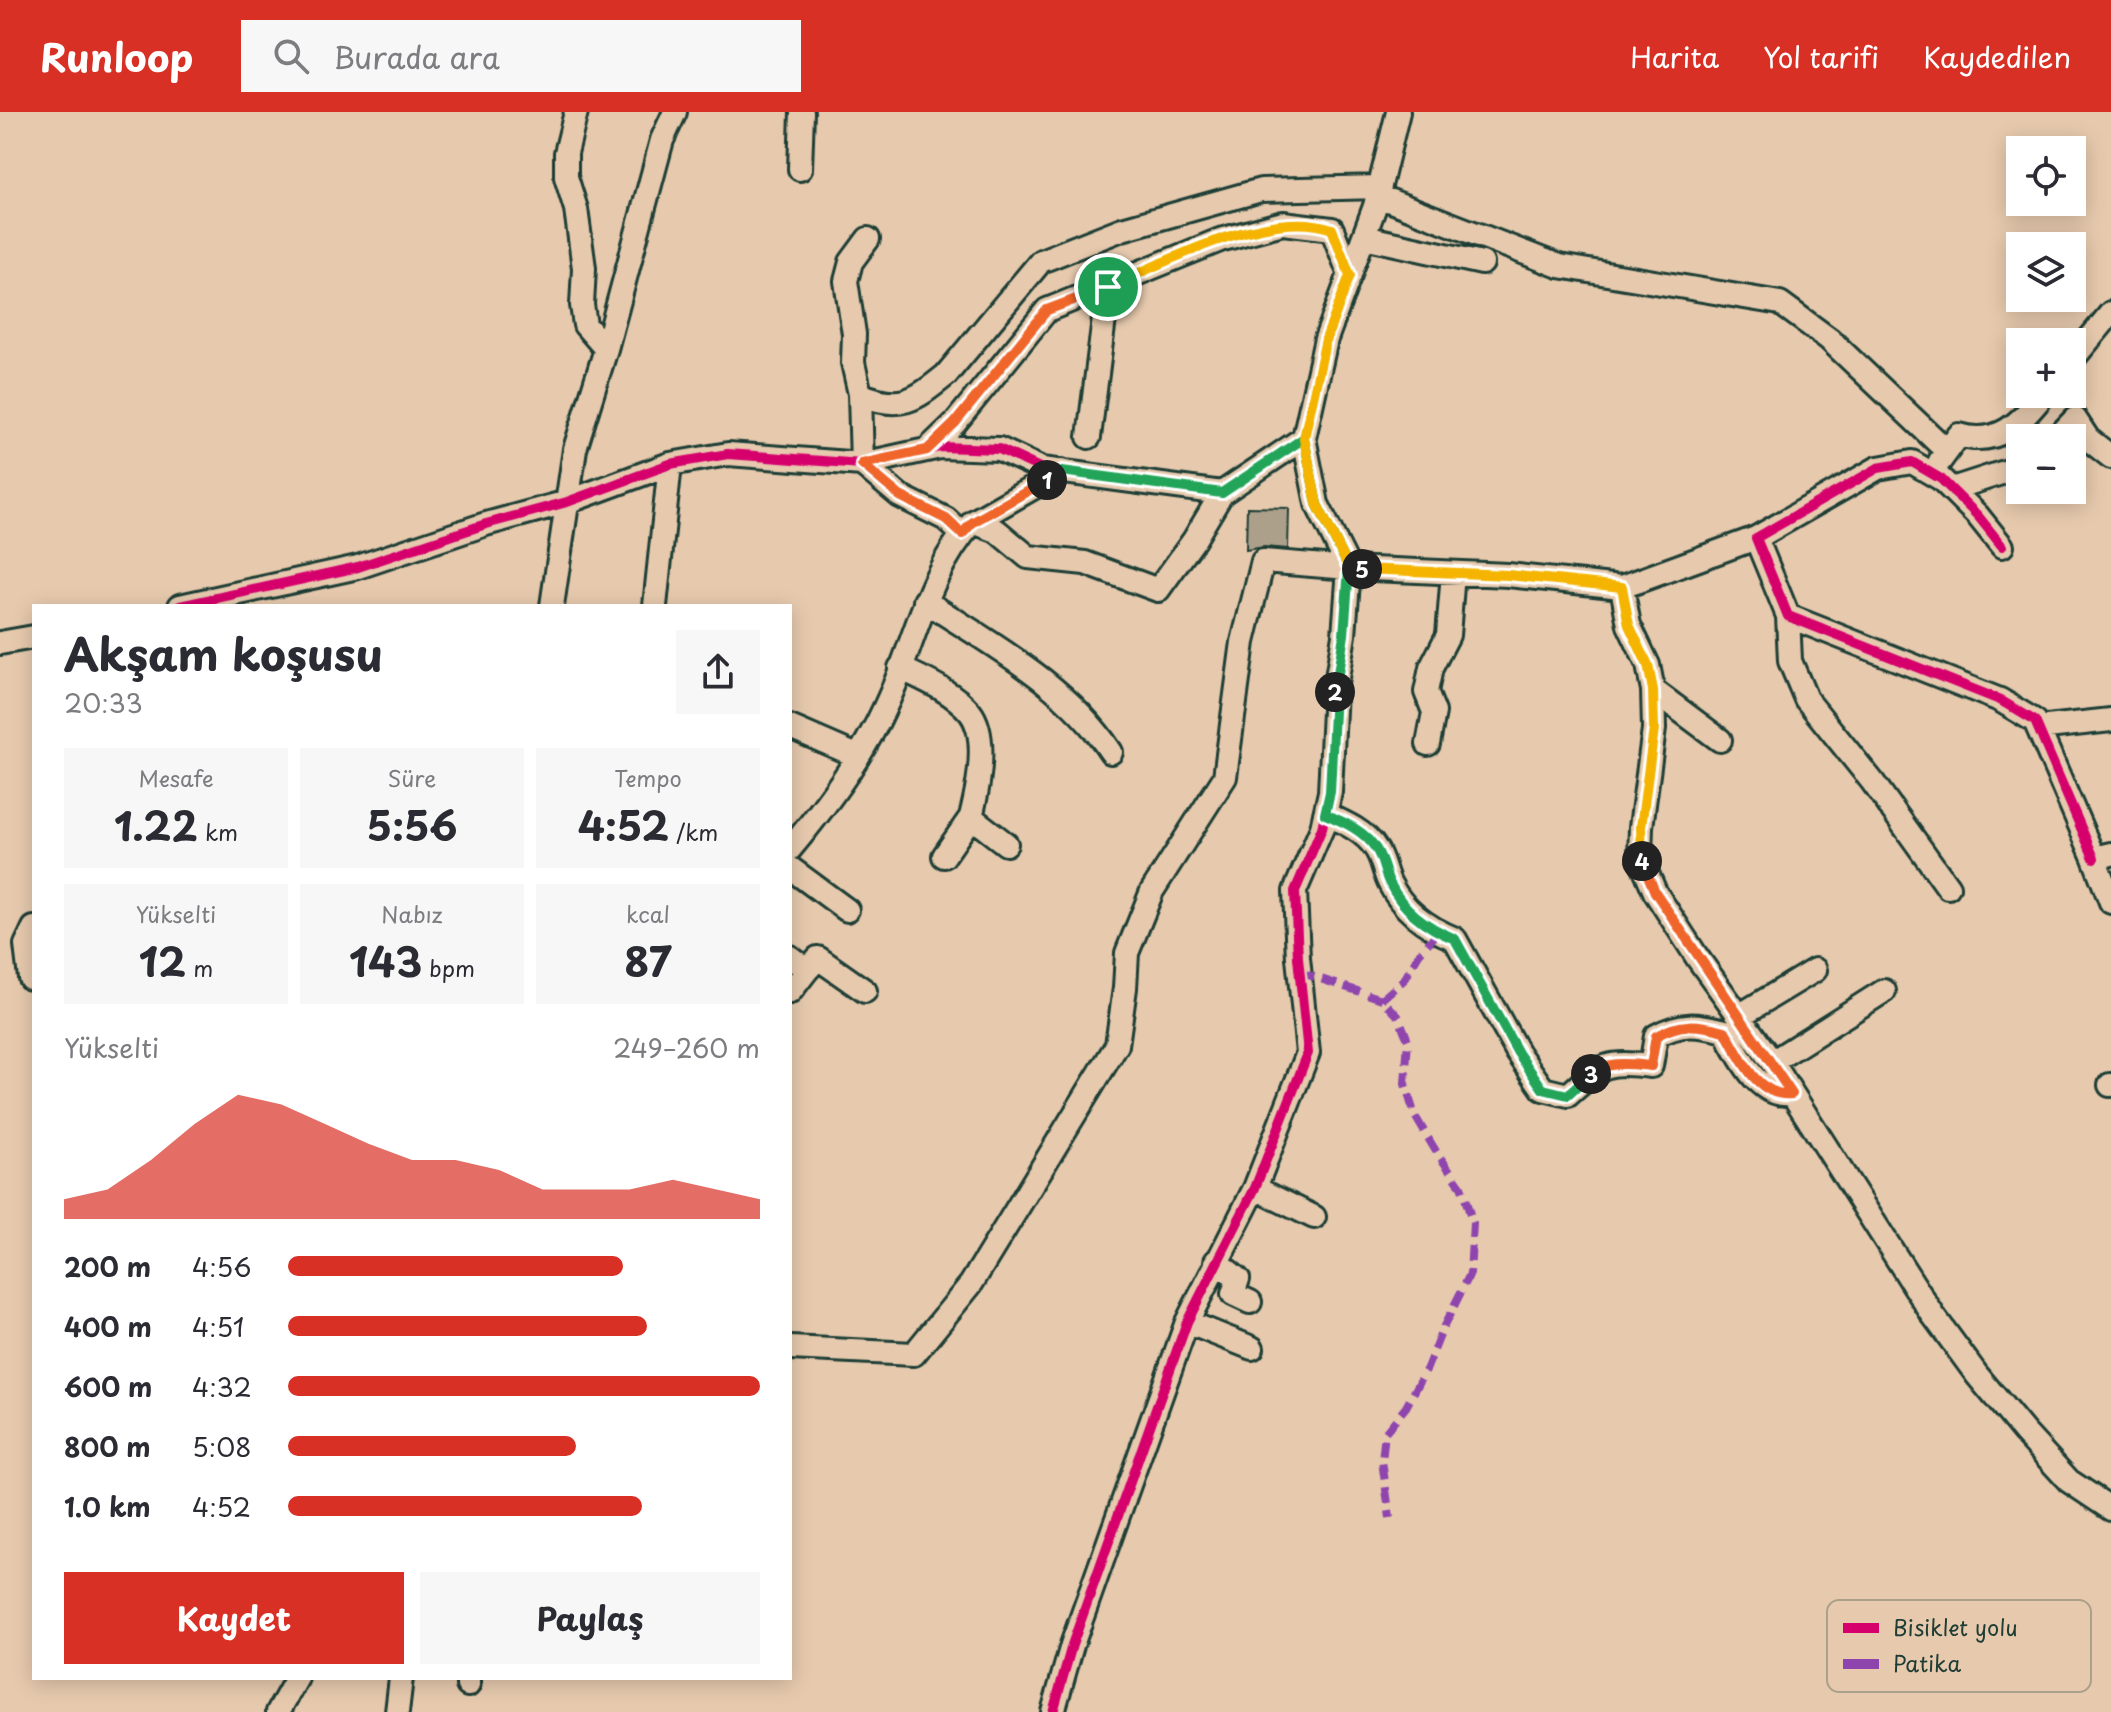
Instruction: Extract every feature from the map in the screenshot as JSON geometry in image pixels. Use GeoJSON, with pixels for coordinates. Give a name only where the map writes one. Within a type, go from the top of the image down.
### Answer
{"type":"FeatureCollection","features":[{"type":"Feature","properties":{"kind":"street"},"geometry":{"type":"LineString","coordinates":[[576,112],[566,153],[566,177],[576,209],[584,268],[582,305],[585,325],[606,349]]}},
{"type":"Feature","properties":{"kind":"street"},"geometry":{"type":"LineString","coordinates":[[552,604],[575,449],[606,349],[662,140],[675,112]]}},
{"type":"Feature","properties":{"kind":"street"},"geometry":{"type":"LineString","coordinates":[[800,169],[802,112]]}},
{"type":"Feature","properties":{"kind":"street"},"geometry":{"type":"LineString","coordinates":[[1053,1712],[1077,1630],[1187,1322],[1255,1188],[1308,1053],[1295,891],[1322,828],[1330,792],[1335,690],[1344,635],[1349,568],[1317,504],[1304,438],[1326,339],[1379,191],[1398,112]]}},
{"type":"Feature","properties":{"kind":"street"},"geometry":{"type":"LineString","coordinates":[[860,394],[882,403],[909,401],[929,389],[946,375],[1041,261],[1122,229],[1261,190],[1379,191],[1559,266],[1780,303],[1829,339],[1947,451]]}},
{"type":"Feature","properties":{"kind":"street"},"geometry":{"type":"LineString","coordinates":[[927,450],[955,423],[1047,310],[1220,240],[1283,223],[1332,229],[1350,275]]}},
{"type":"Feature","properties":{"kind":"street"},"geometry":{"type":"LineString","coordinates":[[1364,237],[1482,263]]}},
{"type":"Feature","properties":{"kind":"street"},"geometry":{"type":"LineString","coordinates":[[868,239],[851,262],[846,281],[854,334],[853,363],[860,394],[862,464],[900,496],[968,528],[997,531],[1028,557],[1085,563],[1158,590],[1194,540],[1222,493],[1304,438]]}},
{"type":"Feature","properties":{"kind":"street"},"geometry":{"type":"LineString","coordinates":[[1089,437],[1108,287]]}},
{"type":"Feature","properties":{"kind":"street"},"geometry":{"type":"LineString","coordinates":[[2086,343],[2111,313]]}},
{"type":"Feature","properties":{"kind":"street"},"geometry":{"type":"LineString","coordinates":[[1932,473],[1959,435],[1973,439],[2011,431],[2032,408]]}},
{"type":"Feature","properties":{"kind":"street"},"geometry":{"type":"LineString","coordinates":[[2086,436],[2111,457]]}},
{"type":"Feature","properties":{"kind":"street"},"geometry":{"type":"LineString","coordinates":[[189,604],[358,567],[486,524],[567,502],[670,464],[728,454],[862,464],[940,447],[999,449],[1042,469],[1222,493]]}},
{"type":"Feature","properties":{"kind":"street"},"geometry":{"type":"LineString","coordinates":[[792,1348],[914,1354],[971,1284],[1117,1045],[1127,953],[1152,891],[1225,777],[1243,642],[1263,561],[1508,575],[1622,587],[1756,538],[1878,468],[1912,462],[1952,489],[2002,546]]}},
{"type":"Feature","properties":{"kind":"street"},"geometry":{"type":"LineString","coordinates":[[655,604],[670,464]]}},
{"type":"Feature","properties":{"kind":"street"},"geometry":{"type":"LineString","coordinates":[[792,850],[857,756],[886,706],[925,601],[968,528],[1062,471]]}},
{"type":"Feature","properties":{"kind":"street"},"geometry":{"type":"LineString","coordinates":[[1952,489],[2006,472]]}},
{"type":"Feature","properties":{"kind":"street"},"geometry":{"type":"LineString","coordinates":[[1756,538],[1788,616],[1790,661],[1806,699],[1872,781],[1948,887]]}},
{"type":"Feature","properties":{"kind":"street"},"geometry":{"type":"LineString","coordinates":[[1428,744],[1434,712],[1426,692],[1431,668],[1448,635],[1453,573]]}},
{"type":"Feature","properties":{"kind":"street"},"geometry":{"type":"LineString","coordinates":[[1622,587],[1629,625],[1648,665],[1653,690],[1654,729],[1640,857],[1655,892],[1772,1062],[1933,1315],[1977,1375],[2069,1481],[2111,1509]]}},
{"type":"Feature","properties":{"kind":"street"},"geometry":{"type":"LineString","coordinates":[[925,601],[1040,676],[1098,732],[1111,752]]}},
{"type":"Feature","properties":{"kind":"street"},"geometry":{"type":"LineString","coordinates":[[1788,616],[2000,700],[2035,721],[2102,856],[2111,902]]}},
{"type":"Feature","properties":{"kind":"street"},"geometry":{"type":"LineString","coordinates":[[0,643],[32,637]]}},
{"type":"Feature","properties":{"kind":"street"},"geometry":{"type":"LineString","coordinates":[[900,668],[941,688],[971,714],[982,751],[971,817],[944,856]]}},
{"type":"Feature","properties":{"kind":"street"},"geometry":{"type":"LineString","coordinates":[[1653,690],[1720,740]]}},
{"type":"Feature","properties":{"kind":"street"},"geometry":{"type":"LineString","coordinates":[[2038,728],[2111,720]]}},
{"type":"Feature","properties":{"kind":"street"},"geometry":{"type":"LineString","coordinates":[[792,728],[857,756]]}},
{"type":"Feature","properties":{"kind":"street"},"geometry":{"type":"LineString","coordinates":[[1325,814],[1353,826],[1376,848],[1389,883],[1404,907],[1438,932],[1455,939],[1518,1053],[1543,1089],[1568,1095],[1601,1066],[1651,1066],[1656,1036],[1673,1026],[1701,1025],[1725,1031],[1762,1087],[1781,1095],[1792,1094]]}},
{"type":"Feature","properties":{"kind":"street"},"geometry":{"type":"LineString","coordinates":[[971,817],[1006,844]]}},
{"type":"Feature","properties":{"kind":"street"},"geometry":{"type":"LineString","coordinates":[[792,852],[847,910]]}},
{"type":"Feature","properties":{"kind":"street"},"geometry":{"type":"LineString","coordinates":[[30,978],[26,945],[32,932]]}},
{"type":"Feature","properties":{"kind":"street"},"geometry":{"type":"LineString","coordinates":[[792,986],[799,963],[818,958],[865,991]]}},
{"type":"Feature","properties":{"kind":"street"},"geometry":{"type":"LineString","coordinates":[[1739,1016],[1815,970]]}},
{"type":"Feature","properties":{"kind":"street"},"geometry":{"type":"LineString","coordinates":[[1772,1062],[1884,991]]}},
{"type":"Feature","properties":{"kind":"street"},"geometry":{"type":"LineString","coordinates":[[1255,1188],[1314,1217]]}},
{"type":"Feature","properties":{"kind":"street"},"geometry":{"type":"LineString","coordinates":[[1216,1261],[1238,1279],[1233,1294],[1250,1302]]}},
{"type":"Feature","properties":{"kind":"street"},"geometry":{"type":"LineString","coordinates":[[1187,1322],[1252,1348]]}},
{"type":"Feature","properties":{"kind":"street"},"geometry":{"type":"LineString","coordinates":[[278,1712],[296,1680]]}},
{"type":"Feature","properties":{"kind":"street"},"geometry":{"type":"LineString","coordinates":[[397,1712],[401,1680]]}},
{"type":"Feature","properties":{"kind":"building"},"geometry":{"type":"Polygon","coordinates":[[[1247,507],[1289,508],[1288,549],[1264,547],[1246,550],[1247,507]]]}},
{"type":"Feature","properties":{"kind":"marked path"},"geometry":{"type":"LineString","coordinates":[[1382,999],[1404,980],[1419,954],[1438,932]]}},
{"type":"Feature","properties":{"kind":"marked path"},"geometry":{"type":"LineString","coordinates":[[1299,972],[1382,999],[1398,1016],[1408,1040],[1405,1084],[1415,1116],[1461,1186],[1473,1223],[1470,1274],[1427,1368],[1406,1407],[1385,1433],[1382,1461],[1390,1518]]}},
{"type":"Feature","properties":{"kind":"cycle path"},"geometry":{"type":"LineString","coordinates":[[189,604],[358,567],[486,524],[567,502],[670,464],[728,454],[862,464],[940,447],[999,449],[1042,469],[1222,493]]}},
{"type":"Feature","properties":{"kind":"cycle path"},"geometry":{"type":"LineString","coordinates":[[2002,546],[1978,516],[1941,479],[1912,462],[1878,468],[1756,538],[1788,616],[2000,700],[2035,721],[2094,858]]}},
{"type":"Feature","properties":{"kind":"cycle path"},"geometry":{"type":"LineString","coordinates":[[1053,1712],[1072,1645],[1187,1322],[1255,1188],[1308,1053],[1295,891],[1322,828],[1330,792],[1335,690],[1344,635],[1349,568],[1508,575],[1622,587]]}},
{"type":"Feature","properties":{"kind":"route"},"geometry":{"type":"LineString","coordinates":[[1108,287],[1047,310],[955,423],[927,450],[862,464],[900,496],[946,519],[962,534],[973,522],[1062,471],[1222,493],[1304,438],[1317,504],[1349,568],[1344,635],[1335,690],[1330,792],[1325,814],[1353,826],[1376,848],[1389,883],[1404,907],[1438,932],[1455,939],[1518,1053],[1543,1089],[1568,1095],[1601,1066],[1651,1066],[1656,1036],[1673,1026],[1701,1025],[1725,1031],[1762,1087],[1781,1095],[1792,1094],[1655,892],[1640,857],[1654,729],[1653,690],[1648,665],[1629,625],[1622,587],[1508,575],[1349,568],[1317,504],[1304,438],[1326,339],[1350,275],[1332,229],[1283,223],[1220,240],[1108,287]]}}]}
